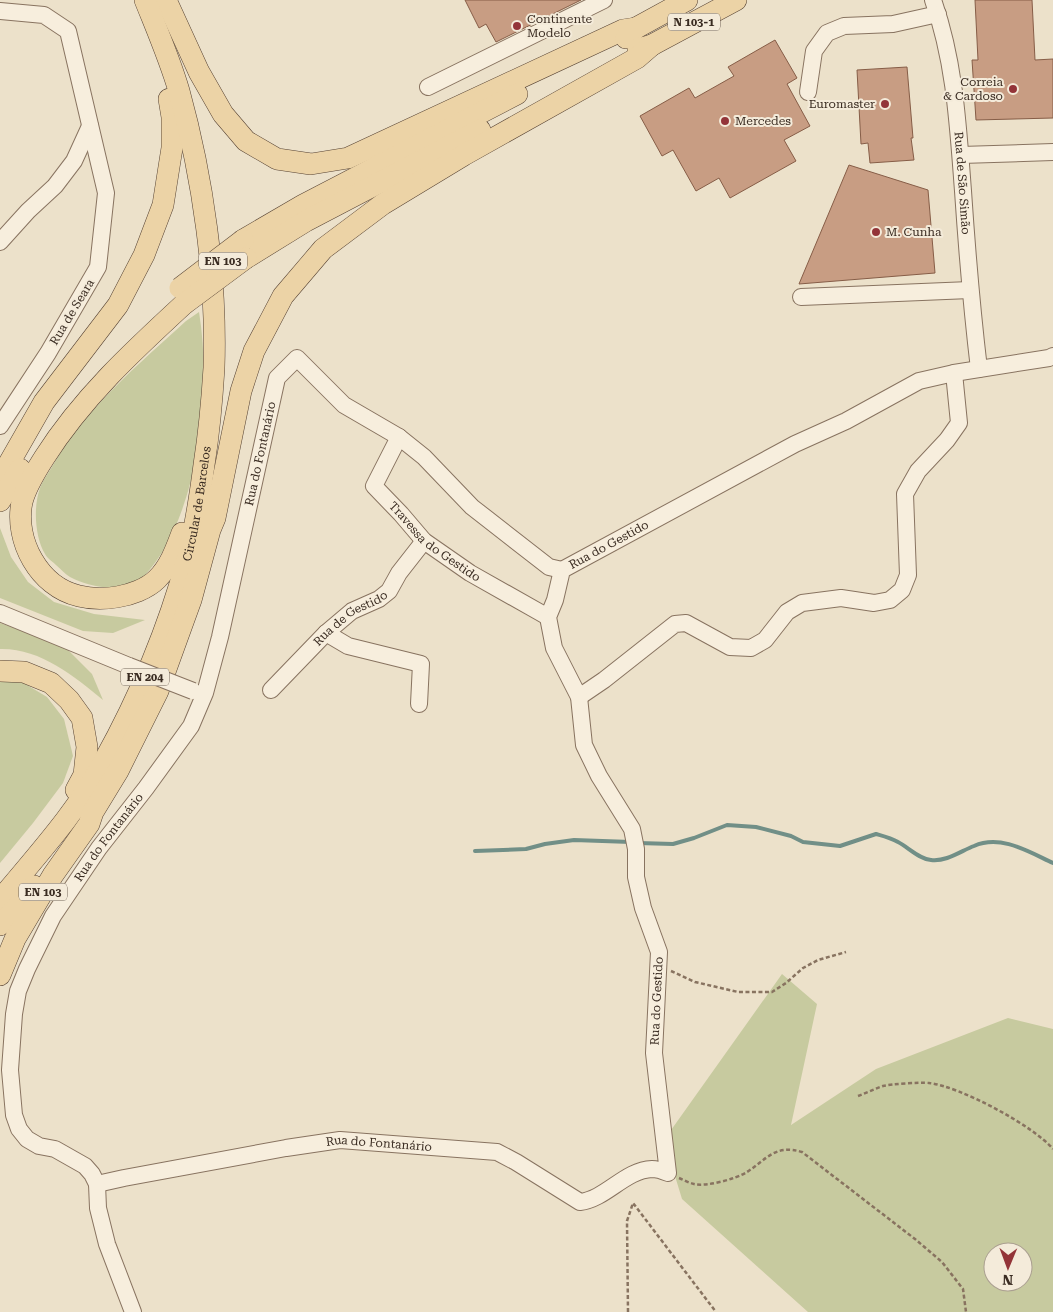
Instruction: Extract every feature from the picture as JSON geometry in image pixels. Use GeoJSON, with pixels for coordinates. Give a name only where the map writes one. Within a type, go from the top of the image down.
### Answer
{"type":"FeatureCollection","features":[{"type":"Feature","properties":{"kind":"main road","name":"Circular de Barcelos"},"geometry":{"type":"LineString","coordinates":[[0,900],[65,822],[104,762],[156,651],[187,558],[199,505],[209,430],[213,377],[213,303],[207,236],[193,148],[178,90],[145,0]]}},
{"type":"Feature","properties":{"kind":"main road","name":"EN 103"},"geometry":{"type":"LineString","coordinates":[[0,975],[15,939],[53,875],[89,824],[93,812],[118,770],[158,691],[192,600],[210,530],[209,517],[222,430],[227,370],[227,302],[220,231],[206,147],[188,84],[158,0]]}},
{"type":"Feature","properties":{"kind":"main road"},"geometry":{"type":"LineString","coordinates":[[166,0],[199,72],[218,106],[246,141],[277,158],[311,164],[348,158],[623,30],[636,28]]}},
{"type":"Feature","properties":{"kind":"main road","name":"N 103-1"},"geometry":{"type":"LineString","coordinates":[[636,28],[687,0]]}},
{"type":"Feature","properties":{"kind":"main road","name":"N 103-1"},"geometry":{"type":"LineString","coordinates":[[652,45],[736,0]]}},
{"type":"Feature","properties":{"kind":"main road"},"geometry":{"type":"LineString","coordinates":[[0,501],[38,441],[75,391],[118,344],[303,205],[626,38],[636,28]]}},
{"type":"Feature","properties":{"kind":"main road"},"geometry":{"type":"LineString","coordinates":[[210,530],[215,518],[241,391],[254,351],[283,296],[323,249],[383,204],[464,155],[637,58],[652,45]]}},
{"type":"Feature","properties":{"kind":"main road"},"geometry":{"type":"LineString","coordinates":[[244,249],[306,221],[633,50],[652,45]]}},
{"type":"Feature","properties":{"kind":"main road"},"geometry":{"type":"LineString","coordinates":[[0,479],[44,402],[118,305],[144,255],[163,205],[172,148],[172,117],[166,78],[169,62]]}},
{"type":"Feature","properties":{"kind":"main road"},"geometry":{"type":"LineString","coordinates":[[182,296],[84,403],[53,444],[32,477],[22,501],[21,530],[34,564],[54,584],[78,596],[102,599],[130,595],[156,580],[173,557],[187,519],[199,505]]}},
{"type":"Feature","properties":{"kind":"main road"},"geometry":{"type":"LineString","coordinates":[[0,671],[24,672],[50,683],[69,700],[82,718],[87,747],[84,775],[61,816],[55,834]]}},
{"type":"Feature","properties":{"kind":"main road"},"geometry":{"type":"LineString","coordinates":[[0,925],[22,902],[83,819],[93,812]]}},
{"type":"Feature","properties":{"kind":"street"},"geometry":{"type":"LineString","coordinates":[[428,87],[604,0]]}},
{"type":"Feature","properties":{"kind":"street"},"geometry":{"type":"LineString","coordinates":[[808,92],[814,51],[827,33],[844,26],[893,24],[936,7]]}},
{"type":"Feature","properties":{"kind":"street","name":"Rua de São Simão"},"geometry":{"type":"LineString","coordinates":[[936,7],[952,71],[970,290],[979,369]]}},
{"type":"Feature","properties":{"kind":"street","name":"Rua de Seara"},"geometry":{"type":"LineString","coordinates":[[0,11],[44,15],[68,31],[106,193],[98,267],[48,352],[0,426]]}},
{"type":"Feature","properties":{"kind":"street"},"geometry":{"type":"LineString","coordinates":[[0,242],[55,186],[74,161],[90,126]]}},
{"type":"Feature","properties":{"kind":"street"},"geometry":{"type":"LineString","coordinates":[[960,155],[1053,152]]}},
{"type":"Feature","properties":{"kind":"street"},"geometry":{"type":"LineString","coordinates":[[801,297],[970,290]]}},
{"type":"Feature","properties":{"kind":"street","name":"Rua do Gestido"},"geometry":{"type":"LineString","coordinates":[[668,1172],[654,1053],[658,952],[643,908],[636,877],[636,849],[632,829],[584,745],[579,697],[554,648],[548,617],[555,600],[562,570],[795,444],[846,421],[919,381],[1053,356]]}},
{"type":"Feature","properties":{"kind":"street","name":"Rua do Fontanário"},"geometry":{"type":"LineString","coordinates":[[562,570],[549,567],[472,506],[424,457],[399,437],[344,405],[297,358],[277,378],[220,637],[199,692],[191,726],[99,848],[53,916],[18,992],[15,1006],[10,1070],[14,1115],[19,1129],[27,1139],[39,1146],[55,1149],[85,1166],[97,1184],[286,1148],[340,1140],[497,1152],[580,1202],[590,1201],[638,1172],[653,1169],[668,1172]]}},
{"type":"Feature","properties":{"kind":"street"},"geometry":{"type":"LineString","coordinates":[[579,697],[604,680],[675,624],[686,623],[730,647],[751,648],[765,640],[787,612],[802,603],[841,598],[874,603],[890,600],[902,590],[908,575],[904,494],[918,471],[947,440],[959,423],[954,373]]}},
{"type":"Feature","properties":{"kind":"street","name":"Travessa do Gestido"},"geometry":{"type":"LineString","coordinates":[[399,437],[374,486],[424,541],[470,573],[548,617]]}},
{"type":"Feature","properties":{"kind":"street","name":"Rua de Gestido"},"geometry":{"type":"LineString","coordinates":[[271,690],[326,633],[352,612],[379,599],[389,591],[424,541]]}},
{"type":"Feature","properties":{"kind":"street"},"geometry":{"type":"LineString","coordinates":[[0,613],[129,666],[199,692]]}},
{"type":"Feature","properties":{"kind":"street"},"geometry":{"type":"LineString","coordinates":[[326,633],[348,646],[421,664],[419,704]]}},
{"type":"Feature","properties":{"kind":"street"},"geometry":{"type":"LineString","coordinates":[[97,1184],[98,1208],[107,1244],[133,1312]]}},
{"type":"Feature","properties":{"kind":"path"},"geometry":{"type":"LineString","coordinates":[[658,960],[672,972],[695,982],[738,992],[758,993],[772,992],[803,968],[818,960],[846,952]]}},
{"type":"Feature","properties":{"kind":"path"},"geometry":{"type":"LineString","coordinates":[[858,1096],[884,1086],[929,1083],[960,1091],[1020,1123],[1053,1149]]}},
{"type":"Feature","properties":{"kind":"path"},"geometry":{"type":"LineString","coordinates":[[668,1172],[695,1184],[711,1184],[745,1174],[772,1154],[788,1148],[802,1152],[908,1233],[942,1262],[963,1290],[966,1312]]}},
{"type":"Feature","properties":{"kind":"path"},"geometry":{"type":"LineString","coordinates":[[628,1312],[627,1221],[633,1203],[716,1312]]}},
{"type":"Feature","properties":{"kind":"green space"},"geometry":{"type":"Polygon","coordinates":[[[199,312],[204,371],[200,435],[186,497],[176,525],[158,559],[140,580],[136,582],[120,587],[103,587],[94,586],[70,577],[47,557],[39,539],[36,522],[36,504],[41,485],[66,444],[97,406],[150,354],[186,321],[199,312]]]}},
{"type":"Feature","properties":{"kind":"green space"},"geometry":{"type":"Polygon","coordinates":[[[0,528],[11,557],[28,582],[54,602],[94,614],[145,620],[113,633],[83,631],[0,598],[0,528]]]}},
{"type":"Feature","properties":{"kind":"green space"},"geometry":{"type":"Polygon","coordinates":[[[0,623],[64,646],[92,674],[103,700],[68,673],[43,658],[15,650],[0,649],[0,623]]]}},
{"type":"Feature","properties":{"kind":"green space"},"geometry":{"type":"Polygon","coordinates":[[[0,681],[22,682],[47,697],[64,719],[73,756],[63,783],[0,863],[0,681]]]}},
{"type":"Feature","properties":{"kind":"green space"},"geometry":{"type":"Polygon","coordinates":[[[782,974],[817,1004],[791,1125],[876,1069],[1008,1018],[1053,1029],[1053,1312],[808,1312],[682,1199],[664,1140],[782,974]]]}},
{"type":"Feature","properties":{"kind":"building","name":"Continente Modelo"},"geometry":{"type":"Polygon","coordinates":[[[465,0],[581,0],[496,42],[486,24],[479,28],[465,0]]]}},
{"type":"Feature","properties":{"kind":"building","name":"Correia & Cardoso"},"geometry":{"type":"Polygon","coordinates":[[[975,0],[1032,0],[1035,60],[1053,59],[1053,118],[976,120],[972,60],[978,60],[975,0]]]}},
{"type":"Feature","properties":{"kind":"building","name":"Mercedes"},"geometry":{"type":"Polygon","coordinates":[[[775,40],[797,78],[787,84],[810,126],[784,140],[796,161],[730,198],[719,178],[696,191],[673,150],[662,156],[640,116],[689,88],[695,98],[734,76],[728,67],[775,40]]]}},
{"type":"Feature","properties":{"kind":"building","name":"Euromaster"},"geometry":{"type":"Polygon","coordinates":[[[907,67],[914,160],[870,163],[868,143],[861,144],[857,70],[907,67]]]}},
{"type":"Feature","properties":{"kind":"building","name":"M. Cunha"},"geometry":{"type":"Polygon","coordinates":[[[849,165],[928,190],[935,273],[799,284],[849,165]]]}},
{"type":"Feature","properties":{"kind":"waterway"},"geometry":{"type":"LineString","coordinates":[[638,843],[673,844],[727,825],[756,827],[791,836],[803,842],[840,846],[876,834],[902,844],[918,855],[931,860],[948,858],[984,843],[1005,843],[1053,863]]}},
{"type":"Feature","properties":{"kind":"waterway"},"geometry":{"type":"LineString","coordinates":[[475,851],[526,849],[574,840],[631,842]]}},
{"type":"Feature","properties":{"kind":"place","name":"Continente Modelo"},"geometry":{"type":"Point","coordinates":[517,26]}},
{"type":"Feature","properties":{"kind":"place","name":"Correia & Cardoso"},"geometry":{"type":"Point","coordinates":[1013,89]}},
{"type":"Feature","properties":{"kind":"place","name":"Euromaster"},"geometry":{"type":"Point","coordinates":[885,104]}},
{"type":"Feature","properties":{"kind":"place","name":"Mercedes"},"geometry":{"type":"Point","coordinates":[725,121]}},
{"type":"Feature","properties":{"kind":"place","name":"M. Cunha"},"geometry":{"type":"Point","coordinates":[876,232]}}]}
